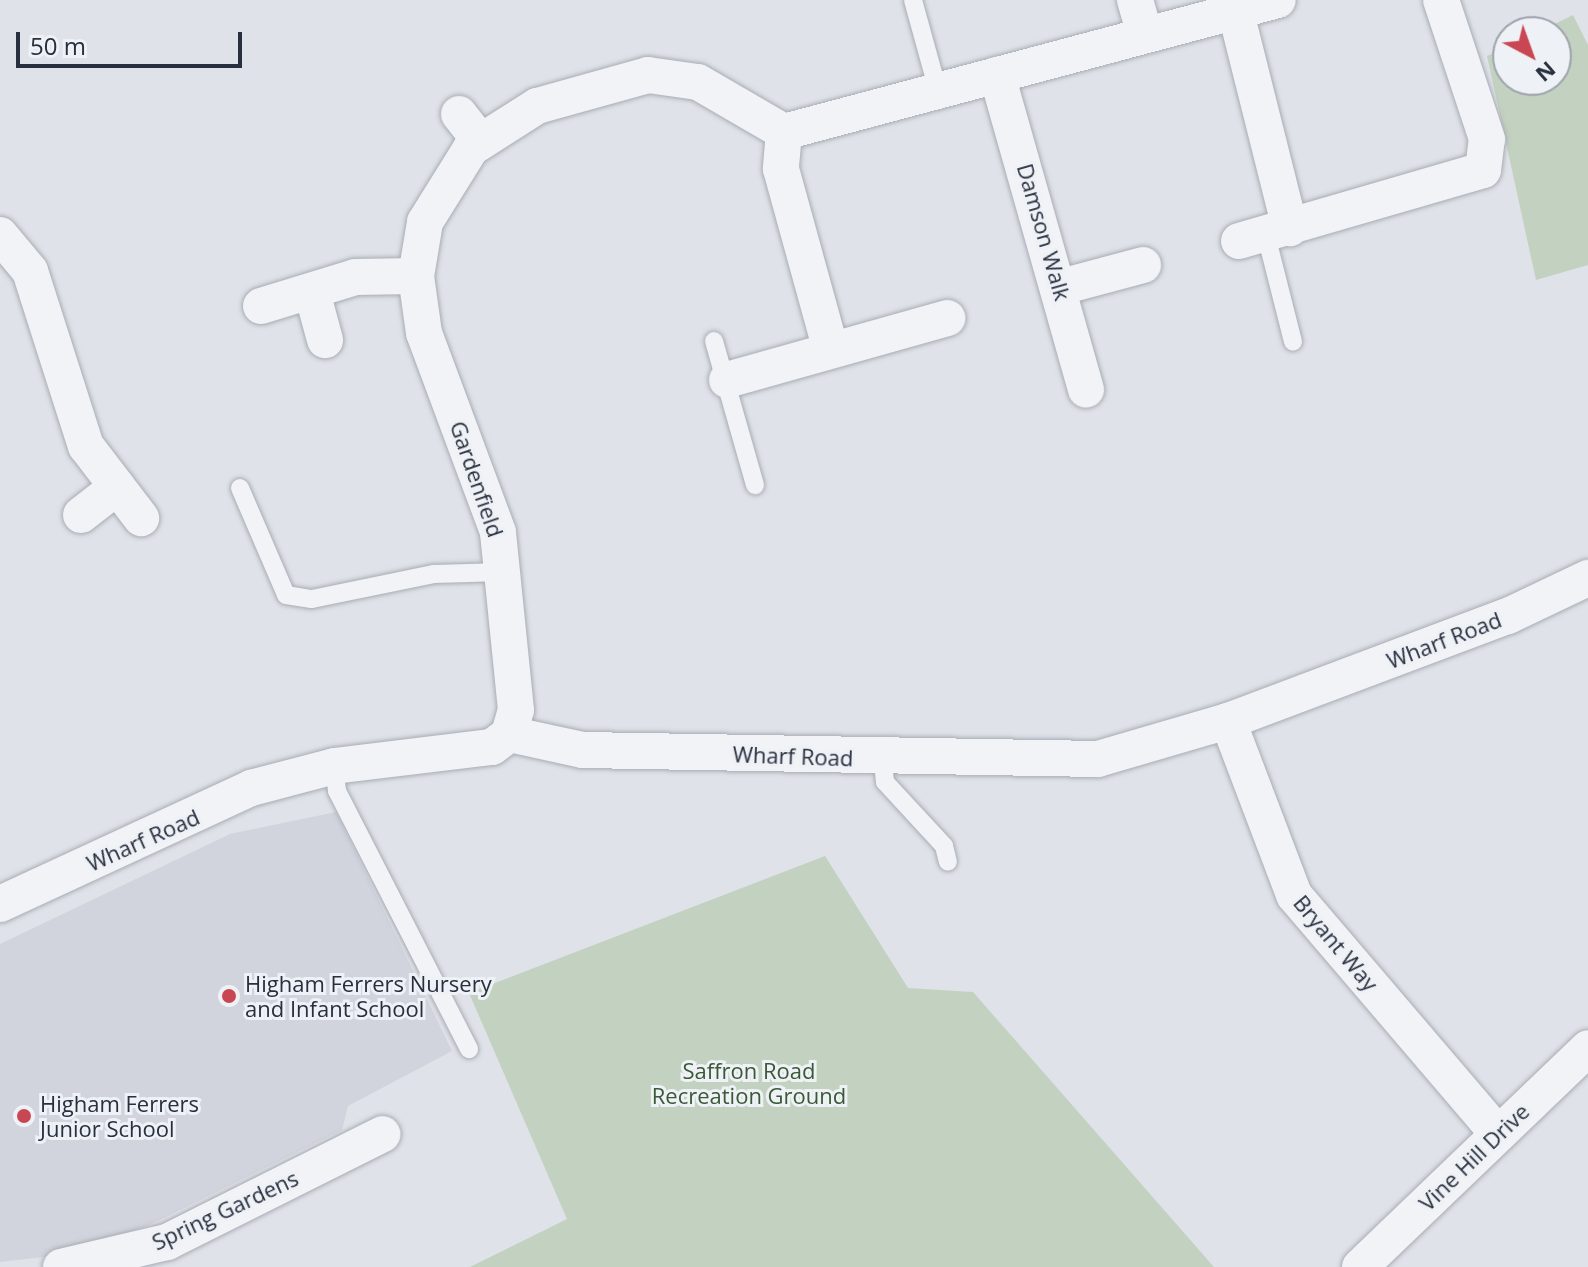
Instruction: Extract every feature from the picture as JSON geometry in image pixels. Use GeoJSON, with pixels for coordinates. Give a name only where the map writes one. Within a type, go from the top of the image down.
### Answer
{"type":"FeatureCollection","features":[{"type":"Feature","properties":{"kind":"street"},"geometry":{"type":"LineString","coordinates":[[1135,0],[1145,34]]}},
{"type":"Feature","properties":{"kind":"street"},"geometry":{"type":"LineString","coordinates":[[831,350],[781,169],[784,132],[1278,0]]}},
{"type":"Feature","properties":{"kind":"street"},"geometry":{"type":"LineString","coordinates":[[1236,13],[1265,235],[1483,170],[1487,139],[1441,0]]}},
{"type":"Feature","properties":{"kind":"street","name":"Gardenfield"},"geometry":{"type":"LineString","coordinates":[[509,734],[516,710],[498,532],[424,333],[416,276],[425,222],[470,127],[604,85],[667,74],[698,82],[784,132]]}},
{"type":"Feature","properties":{"kind":"street","name":"Damson Walk"},"geometry":{"type":"LineString","coordinates":[[997,75],[1061,287],[1086,390]]}},
{"type":"Feature","properties":{"kind":"street"},"geometry":{"type":"LineString","coordinates":[[0,235],[30,271],[86,446],[141,518]]}},
{"type":"Feature","properties":{"kind":"street"},"geometry":{"type":"LineString","coordinates":[[1061,287],[1143,265]]}},
{"type":"Feature","properties":{"kind":"street"},"geometry":{"type":"LineString","coordinates":[[261,306],[355,277],[416,276]]}},
{"type":"Feature","properties":{"kind":"street"},"geometry":{"type":"LineString","coordinates":[[312,292],[325,340]]}},
{"type":"Feature","properties":{"kind":"street"},"geometry":{"type":"LineString","coordinates":[[727,380],[947,318]]}},
{"type":"Feature","properties":{"kind":"street"},"geometry":{"type":"LineString","coordinates":[[81,515],[117,487]]}},
{"type":"Feature","properties":{"kind":"street","name":"Wharf Road"},"geometry":{"type":"LineString","coordinates":[[0,904],[251,788],[334,766],[492,747],[509,734],[583,750],[883,760],[1098,759],[1228,721],[1508,616],[1588,578]]}},
{"type":"Feature","properties":{"kind":"street","name":"Bryant Way"},"geometry":{"type":"LineString","coordinates":[[1228,721],[1294,895],[1498,1134]]}},
{"type":"Feature","properties":{"kind":"street","name":"Vine Hill Drive"},"geometry":{"type":"LineString","coordinates":[[1360,1267],[1588,1048]]}},
{"type":"Feature","properties":{"kind":"street","name":"Spring Gardens"},"geometry":{"type":"LineString","coordinates":[[61,1267],[167,1242],[383,1134]]}},
{"type":"Feature","properties":{"kind":"lane"},"geometry":{"type":"LineString","coordinates":[[913,0],[938,91]]}},
{"type":"Feature","properties":{"kind":"lane"},"geometry":{"type":"LineString","coordinates":[[1265,235],[1293,342]]}},
{"type":"Feature","properties":{"kind":"lane"},"geometry":{"type":"LineString","coordinates":[[714,341],[755,485]]}},
{"type":"Feature","properties":{"kind":"lane"},"geometry":{"type":"LineString","coordinates":[[240,488],[286,595],[312,599],[434,574],[503,572]]}},
{"type":"Feature","properties":{"kind":"lane"},"geometry":{"type":"LineString","coordinates":[[883,760],[885,782],[944,846],[948,862]]}},
{"type":"Feature","properties":{"kind":"lane"},"geometry":{"type":"LineString","coordinates":[[334,766],[337,791],[469,1049]]}},
{"type":"Feature","properties":{"kind":"shaded area","name":"Higham Ferrers Nursery and Infant School"},"geometry":{"type":"Polygon","coordinates":[[[336,812],[452,1051],[348,1106],[342,1130],[156,1222],[69,1254],[0,1262],[0,944],[230,834],[336,812]]]}},
{"type":"Feature","properties":{"kind":"green space"},"geometry":{"type":"Polygon","coordinates":[[[1571,16],[1588,45],[1588,265],[1536,280],[1496,96],[1572,96],[1571,16]]]}},
{"type":"Feature","properties":{"kind":"green space"},"geometry":{"type":"Polygon","coordinates":[[[1492,54],[1492,79],[1487,56],[1492,54]]]}},
{"type":"Feature","properties":{"kind":"green space","name":"Saffron Road Recreation Ground"},"geometry":{"type":"Polygon","coordinates":[[[825,856],[908,988],[973,992],[1214,1267],[470,1267],[567,1219],[469,993],[825,856]]]}},
{"type":"Feature","properties":{"kind":"place","name":"Higham Ferrers Nursery and Infant School"},"geometry":{"type":"Point","coordinates":[229,996]}},
{"type":"Feature","properties":{"kind":"place","name":"Higham Ferrers Junior School"},"geometry":{"type":"Point","coordinates":[24,1116]}}]}
